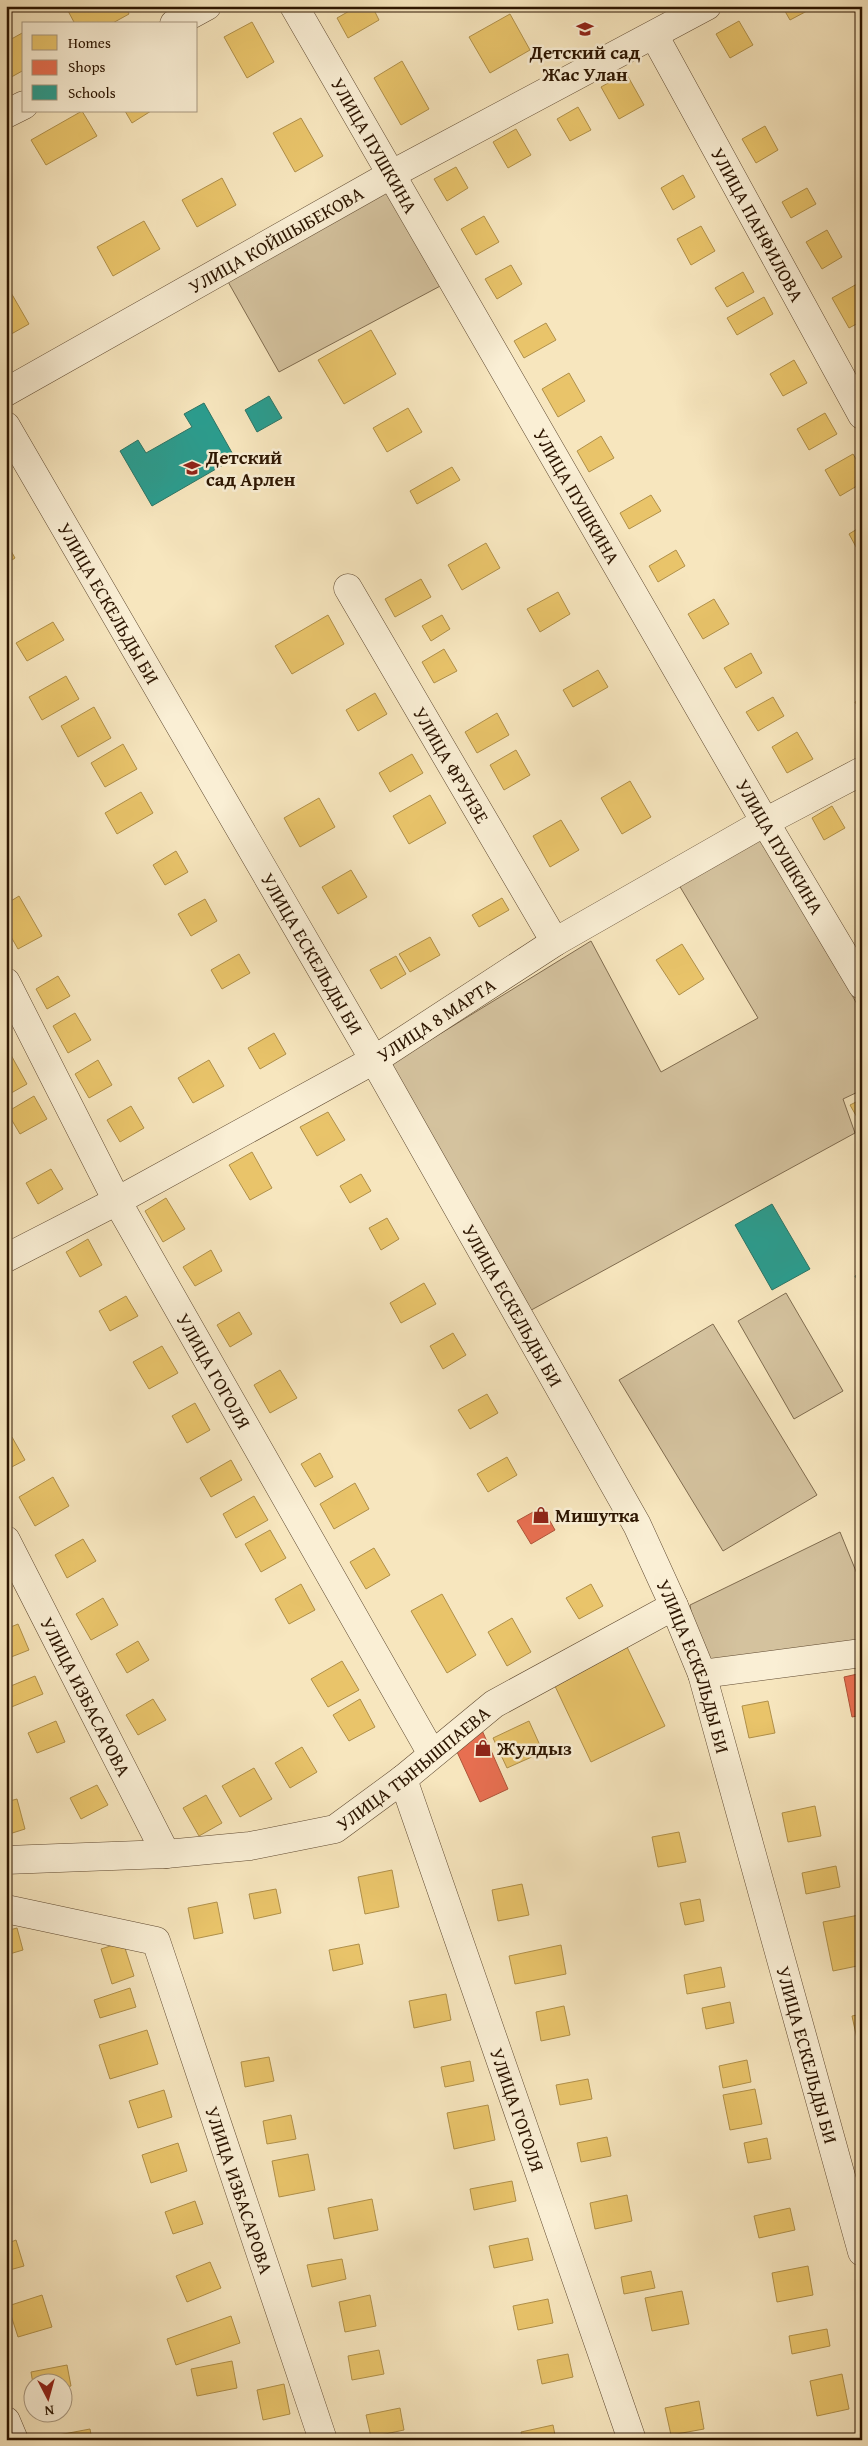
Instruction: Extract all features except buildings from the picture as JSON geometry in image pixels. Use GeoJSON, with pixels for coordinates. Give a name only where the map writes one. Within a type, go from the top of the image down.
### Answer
{"type":"FeatureCollection","features":[{"type":"Feature","properties":{"kind":"street"},"geometry":{"type":"LineString","coordinates":[[178,22],[207,6]]}},
{"type":"Feature","properties":{"kind":"street","name":"УЛИЦА ПУШКИНА"},"geometry":{"type":"LineString","coordinates":[[294,6],[765,822],[862,985]]}},
{"type":"Feature","properties":{"kind":"street","name":"УЛИЦА КОЙШЫБЕКОВА"},"geometry":{"type":"LineString","coordinates":[[6,392],[392,174],[707,6]]}},
{"type":"Feature","properties":{"kind":"street","name":"УЛИЦА ПАНФИЛОВА"},"geometry":{"type":"LineString","coordinates":[[654,35],[862,415]]}},
{"type":"Feature","properties":{"kind":"street"},"geometry":{"type":"LineString","coordinates":[[6,114],[22,106]]}},
{"type":"Feature","properties":{"kind":"street","name":"УЛИЦА ЕСКЕЛЬДЫ БИ"},"geometry":{"type":"LineString","coordinates":[[6,426],[374,1060],[637,1525],[674,1606],[702,1674],[862,2252]]}},
{"type":"Feature","properties":{"kind":"street","name":"УЛИЦА ФРУНЗЕ"},"geometry":{"type":"LineString","coordinates":[[348,588],[555,942]]}},
{"type":"Feature","properties":{"kind":"street","name":"УЛИЦА 8 МАРТА"},"geometry":{"type":"LineString","coordinates":[[6,1258],[117,1201],[374,1060],[555,942],[765,822],[862,771]]}},
{"type":"Feature","properties":{"kind":"street","name":"УЛИЦА ГОГОЛЯ"},"geometry":{"type":"LineString","coordinates":[[6,982],[117,1201],[432,1754]]}},
{"type":"Feature","properties":{"kind":"street","name":"УЛИЦА ИЗБАСАРОВА"},"geometry":{"type":"LineString","coordinates":[[6,1540],[166,1854]]}},
{"type":"Feature","properties":{"kind":"street","name":"УЛИЦА ТЫНЫШПАЕВА"},"geometry":{"type":"LineString","coordinates":[[6,1860],[166,1854],[250,1846],[335,1829],[404,1779],[494,1704],[674,1606]]}},
{"type":"Feature","properties":{"kind":"street"},"geometry":{"type":"LineString","coordinates":[[702,1674],[862,1654]]}},
{"type":"Feature","properties":{"kind":"street","name":"УЛИЦА ГОГОЛЯ"},"geometry":{"type":"LineString","coordinates":[[404,1779],[632,2440]]}},
{"type":"Feature","properties":{"kind":"street","name":"УЛИЦА ИЗБАСАРОВА"},"geometry":{"type":"LineString","coordinates":[[6,1909],[156,1941],[323,2440]]}},
{"type":"Feature","properties":{"kind":"street"},"geometry":{"type":"LineString","coordinates":[[6,2421],[14,2440]]}},
{"type":"Feature","properties":{"kind":"shaded area"},"geometry":{"type":"Polygon","coordinates":[[[386,186],[444,284],[279,372],[227,280],[386,186]]]}},
{"type":"Feature","properties":{"kind":"shaded area"},"geometry":{"type":"Polygon","coordinates":[[[763,836],[862,1013],[862,1090],[843,1099],[855,1133],[524,1314],[391,1064],[591,941],[661,1072],[758,1018],[676,880],[763,836]]]}},
{"type":"Feature","properties":{"kind":"shaded area"},"geometry":{"type":"Polygon","coordinates":[[[786,1293],[843,1391],[794,1419],[738,1321],[786,1293]]]}},
{"type":"Feature","properties":{"kind":"shaded area"},"geometry":{"type":"Polygon","coordinates":[[[713,1324],[817,1495],[723,1551],[619,1380],[713,1324]]]}},
{"type":"Feature","properties":{"kind":"shaded area"},"geometry":{"type":"Polygon","coordinates":[[[840,1532],[862,1586],[862,1648],[700,1669],[690,1605],[840,1532]]]}},
{"type":"Feature","properties":{"kind":"place","name":"Детский сад Жас Улан"},"geometry":{"type":"Point","coordinates":[585,29]}},
{"type":"Feature","properties":{"kind":"place","name":"Детский сад Арлен"},"geometry":{"type":"Point","coordinates":[192,468]}},
{"type":"Feature","properties":{"kind":"place","name":"Мишутка"},"geometry":{"type":"Point","coordinates":[541,1515]}},
{"type":"Feature","properties":{"kind":"place","name":"Жулдыз"},"geometry":{"type":"Point","coordinates":[483,1748]}}]}
